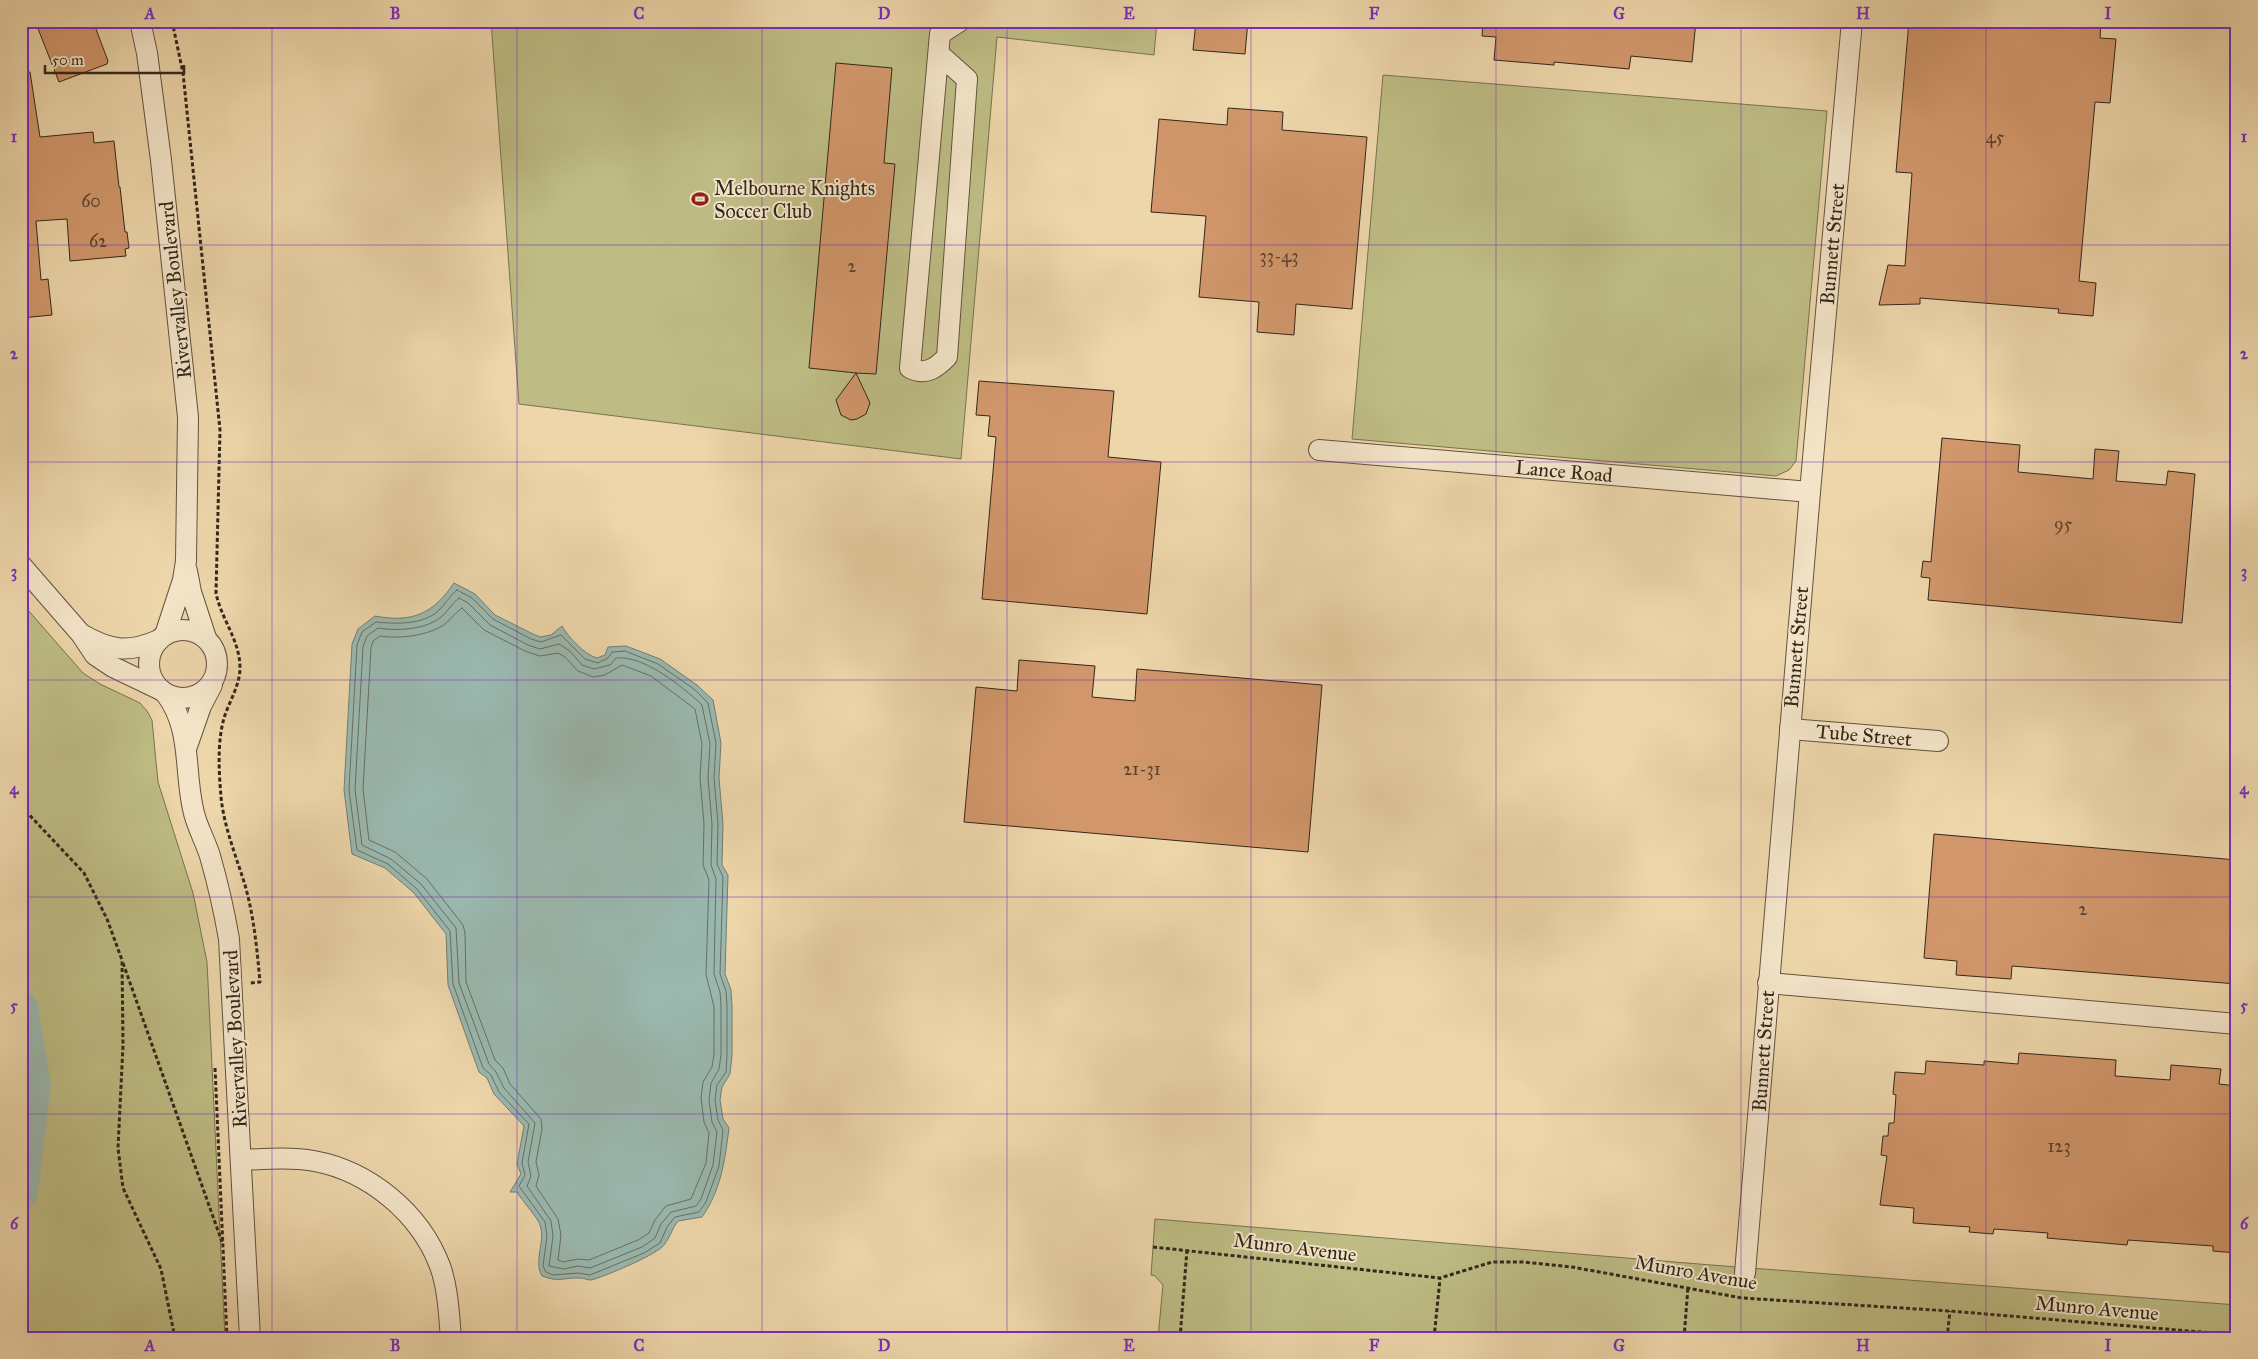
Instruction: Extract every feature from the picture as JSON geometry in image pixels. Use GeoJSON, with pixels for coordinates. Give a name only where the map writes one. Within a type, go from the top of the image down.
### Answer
{"type":"FeatureCollection","features":[{"type":"Feature","properties":{"kind":"street","name":"Rivervalley Boulevard"},"geometry":{"type":"LineString","coordinates":[[140,21],[147,53],[161,160],[188,417],[186,561],[183,580],[162,638]]}},
{"type":"Feature","properties":{"kind":"street"},"geometry":{"type":"LineString","coordinates":[[939,54],[967,78],[947,357],[936,368],[918,372],[910,368],[940,34],[960,21]]}},
{"type":"Feature","properties":{"kind":"street","name":"Bunnett Street"},"geometry":{"type":"LineString","coordinates":[[1745,1274],[1768,983],[1852,21]]}},
{"type":"Feature","properties":{"kind":"street","name":"Lance Road"},"geometry":{"type":"LineString","coordinates":[[1319,450],[1810,492]]}},
{"type":"Feature","properties":{"kind":"street","name":"Rivervalley Boulevard"},"geometry":{"type":"LineString","coordinates":[[186,561],[191,592],[206,638]]}},
{"type":"Feature","properties":{"kind":"street"},"geometry":{"type":"LineString","coordinates":[[21,565],[81,634],[95,655],[113,667],[177,698],[198,696],[214,681],[218,670],[218,659],[214,648],[206,638],[186,630],[175,631],[133,649],[116,649],[100,644],[81,634]]}},
{"type":"Feature","properties":{"kind":"street"},"geometry":{"type":"LineString","coordinates":[[162,638],[153,648],[149,666],[155,683],[164,692]]}},
{"type":"Feature","properties":{"kind":"street","name":"Rivervalley Boulevard"},"geometry":{"type":"LineString","coordinates":[[187,746],[201,706],[214,681]]}},
{"type":"Feature","properties":{"kind":"street","name":"Rivervalley Boulevard"},"geometry":{"type":"LineString","coordinates":[[164,692],[175,706],[187,746],[188,778],[193,810],[222,899],[229,939],[250,1338]]}},
{"type":"Feature","properties":{"kind":"street","name":"Tube Street"},"geometry":{"type":"LineString","coordinates":[[1790,729],[1938,741]]}},
{"type":"Feature","properties":{"kind":"street"},"geometry":{"type":"LineString","coordinates":[[1768,983],[2237,1024]]}},
{"type":"Feature","properties":{"kind":"street"},"geometry":{"type":"LineString","coordinates":[[241,1160],[291,1159],[313,1161],[358,1175],[382,1190],[400,1206],[417,1227],[440,1266],[451,1338]]}},
{"type":"Feature","properties":{"kind":"path"},"geometry":{"type":"LineString","coordinates":[[21,806],[84,874],[107,919],[223,1245]]}},
{"type":"Feature","properties":{"kind":"path"},"geometry":{"type":"LineString","coordinates":[[122,960],[122,1045],[118,1148],[123,1188],[161,1269],[174,1338]]}},
{"type":"Feature","properties":{"kind":"path","name":"Munro Avenue"},"geometry":{"type":"LineString","coordinates":[[1153,1247],[1440,1278],[1492,1262],[1523,1262],[1572,1266],[1742,1298],[1950,1311],[2237,1336]]}},
{"type":"Feature","properties":{"kind":"path"},"geometry":{"type":"LineString","coordinates":[[1180,1338],[1187,1250]]}},
{"type":"Feature","properties":{"kind":"path"},"geometry":{"type":"LineString","coordinates":[[1434,1338],[1440,1278]]}},
{"type":"Feature","properties":{"kind":"path"},"geometry":{"type":"LineString","coordinates":[[1684,1338],[1688,1287]]}},
{"type":"Feature","properties":{"kind":"path"},"geometry":{"type":"LineString","coordinates":[[1948,1338],[1950,1311]]}},
{"type":"Feature","properties":{"kind":"path"},"geometry":{"type":"LineString","coordinates":[[2192,1338],[2193,1331]]}},
{"type":"Feature","properties":{"kind":"shaded area"},"geometry":{"type":"Polygon","coordinates":[[[491,21],[1157,21],[1154,55],[997,37],[961,459],[519,404],[491,21]]]}},
{"type":"Feature","properties":{"kind":"shaded area"},"geometry":{"type":"Polygon","coordinates":[[[1383,75],[1827,111],[1796,461],[1789,470],[1776,476],[1352,439],[1383,75]]]}},
{"type":"Feature","properties":{"kind":"shaded area"},"geometry":{"type":"Polygon","coordinates":[[[21,602],[83,673],[100,684],[140,703],[152,720],[158,782],[193,893],[207,962],[225,1338],[21,1338],[21,602]]]}},
{"type":"Feature","properties":{"kind":"shaded area"},"geometry":{"type":"Polygon","coordinates":[[[1155,1219],[1711,1265],[2237,1305],[2237,1338],[1158,1338],[1163,1285],[1155,1276],[1151,1275],[1155,1219]]]}},
{"type":"Feature","properties":{"kind":"water"},"geometry":{"type":"Polygon","coordinates":[[[454,583],[475,594],[495,615],[540,637],[551,635],[562,626],[577,645],[597,658],[605,655],[608,647],[626,646],[660,659],[697,685],[713,700],[721,743],[719,778],[723,824],[722,865],[728,875],[725,974],[731,990],[732,1006],[730,1074],[722,1087],[720,1100],[723,1119],[729,1128],[724,1163],[714,1196],[702,1217],[678,1221],[662,1247],[628,1266],[591,1280],[580,1278],[553,1279],[542,1276],[539,1264],[542,1238],[540,1225],[517,1192],[510,1192],[521,1174],[517,1164],[524,1126],[494,1094],[487,1078],[479,1072],[448,985],[446,934],[414,893],[385,868],[352,854],[344,790],[352,644],[358,629],[375,616],[400,618],[420,614],[438,602],[454,583]]]}},
{"type":"Feature","properties":{"kind":"building"},"geometry":{"type":"Polygon","coordinates":[[[35,21],[93,21],[108,61],[107,64],[59,82],[35,21]]]}},
{"type":"Feature","properties":{"kind":"building"},"geometry":{"type":"Polygon","coordinates":[[[1196,21],[1248,21],[1245,54],[1193,50],[1196,21]]]}},
{"type":"Feature","properties":{"kind":"building"},"geometry":{"type":"Polygon","coordinates":[[[1483,21],[1696,21],[1692,62],[1631,56],[1629,69],[1554,62],[1554,65],[1494,60],[1496,37],[1482,36],[1483,21]]]}},
{"type":"Feature","properties":{"kind":"building"},"geometry":{"type":"Polygon","coordinates":[[[1909,21],[2101,21],[2100,38],[2116,39],[2110,103],[2095,102],[2079,281],[2096,283],[2093,316],[2058,313],[2059,309],[1920,298],[1920,304],[1879,305],[1888,265],[1905,266],[1912,173],[1896,172],[1909,21]]]}},
{"type":"Feature","properties":{"kind":"building"},"geometry":{"type":"Polygon","coordinates":[[[836,63],[892,68],[884,163],[895,164],[876,374],[809,368],[836,63]]]}},
{"type":"Feature","properties":{"kind":"building"},"geometry":{"type":"Polygon","coordinates":[[[30,72],[40,137],[93,132],[94,143],[114,141],[125,232],[127,232],[129,248],[125,249],[126,256],[70,261],[67,219],[36,221],[41,280],[48,279],[52,315],[21,318],[21,73],[30,72]]]}},
{"type":"Feature","properties":{"kind":"building"},"geometry":{"type":"Polygon","coordinates":[[[1228,108],[1283,112],[1282,130],[1367,137],[1352,309],[1296,304],[1294,335],[1257,332],[1259,302],[1199,297],[1206,216],[1151,212],[1159,119],[1227,125],[1228,108]]]}},
{"type":"Feature","properties":{"kind":"building"},"geometry":{"type":"Polygon","coordinates":[[[856,373],[870,403],[866,414],[851,420],[841,415],[836,400],[856,373]]]}},
{"type":"Feature","properties":{"kind":"building"},"geometry":{"type":"Polygon","coordinates":[[[979,381],[1114,391],[1108,457],[1161,462],[1147,614],[982,599],[996,437],[988,436],[990,416],[976,415],[979,381]]]}},
{"type":"Feature","properties":{"kind":"building"},"geometry":{"type":"Polygon","coordinates":[[[1942,438],[2020,445],[2018,472],[2093,479],[2095,449],[2119,451],[2116,481],[2166,485],[2168,471],[2195,474],[2182,623],[1928,600],[1930,578],[1921,577],[1923,561],[1931,562],[1942,438]]]}},
{"type":"Feature","properties":{"kind":"building"},"geometry":{"type":"Polygon","coordinates":[[[1019,660],[1095,666],[1092,697],[1135,701],[1137,669],[1322,685],[1308,852],[964,822],[976,687],[1017,691],[1019,660]]]}},
{"type":"Feature","properties":{"kind":"building"},"geometry":{"type":"Polygon","coordinates":[[[1934,834],[2237,860],[2237,984],[2012,966],[2011,979],[1956,975],[1957,961],[1924,958],[1934,834]]]}},
{"type":"Feature","properties":{"kind":"building"},"geometry":{"type":"Polygon","coordinates":[[[2019,1053],[2116,1060],[2115,1076],[2170,1080],[2171,1065],[2221,1069],[2219,1084],[2237,1086],[2237,1253],[2213,1251],[2213,1246],[2128,1240],[2127,1245],[2047,1238],[2048,1233],[1994,1229],[1993,1234],[1969,1232],[1970,1227],[1913,1223],[1914,1208],[1880,1205],[1887,1156],[1881,1155],[1883,1136],[1888,1136],[1889,1123],[1894,1123],[1896,1095],[1893,1094],[1895,1072],[1925,1074],[1926,1061],[1984,1065],[1984,1061],[2018,1064],[2019,1053]]]}},
{"type":"Feature","properties":{"kind":"waterway"},"geometry":{"type":"LineString","coordinates":[[21,1008],[34,1085],[21,1192]]}},
{"type":"Feature","properties":{"kind":"place","name":"Melbourne Knights Soccer Club"},"geometry":{"type":"Point","coordinates":[700,199]}}]}
